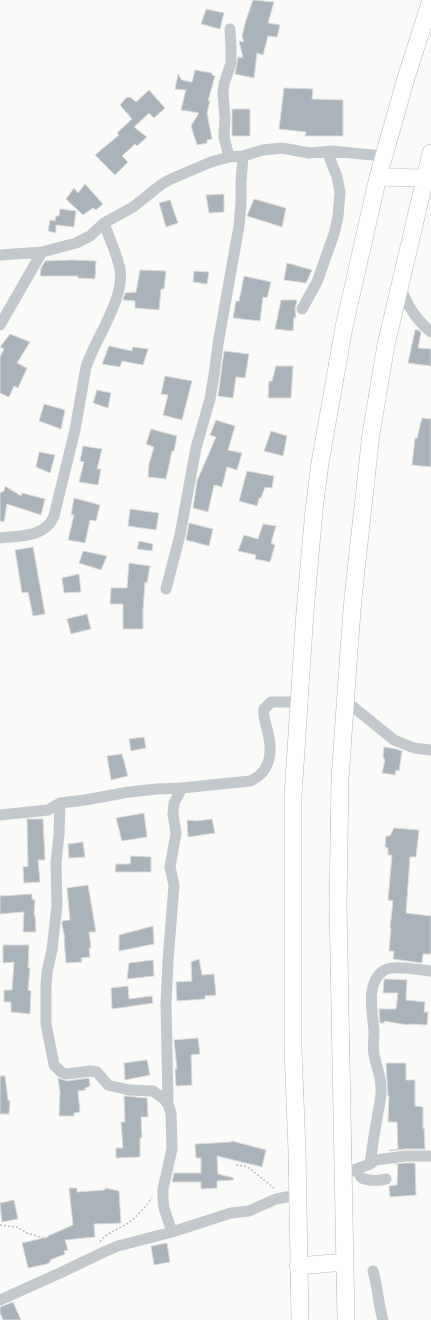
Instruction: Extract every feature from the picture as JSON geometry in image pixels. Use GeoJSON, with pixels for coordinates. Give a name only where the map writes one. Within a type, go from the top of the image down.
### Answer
{"type":"FeatureCollection","features":[{"type":"Feature","properties":{"kind":"highway"},"geometry":{"type":"LineString","coordinates":[[300,1320],[298,1266],[290,1197],[293,1048],[293,796],[305,612],[320,463],[344,326],[383,156],[431,0]]}},
{"type":"Feature","properties":{"kind":"highway"},"geometry":{"type":"LineString","coordinates":[[346,1320],[345,1262],[350,1171],[338,905],[340,779],[353,598],[371,434],[386,345],[431,153]]}},
{"type":"Feature","properties":{"kind":"highway"},"geometry":{"type":"LineString","coordinates":[[378,177],[424,178]]}},
{"type":"Feature","properties":{"kind":"highway"},"geometry":{"type":"LineString","coordinates":[[298,1266],[345,1262]]}},
{"type":"Feature","properties":{"kind":"street"},"geometry":{"type":"LineString","coordinates":[[229,157],[224,137],[225,118],[223,93],[230,63],[230,29]]}},
{"type":"Feature","properties":{"kind":"street"},"geometry":{"type":"LineString","coordinates":[[0,255],[42,252],[61,248],[90,236],[104,223],[134,207],[162,184],[211,162],[229,157],[243,156],[282,148],[309,153],[331,151],[383,156]]}},
{"type":"Feature","properties":{"kind":"street"},"geometry":{"type":"LineString","coordinates":[[302,309],[317,282],[334,234],[338,217],[340,192],[337,177],[330,159],[331,151]]}},
{"type":"Feature","properties":{"kind":"street"},"geometry":{"type":"LineString","coordinates":[[166,589],[180,535],[196,448],[210,399],[218,344],[239,226],[243,156]]}},
{"type":"Feature","properties":{"kind":"street"},"geometry":{"type":"LineString","coordinates":[[0,538],[37,533],[48,526],[54,516],[75,430],[86,367],[89,357],[112,309],[120,279],[120,270],[104,223]]}},
{"type":"Feature","properties":{"kind":"street"},"geometry":{"type":"LineString","coordinates":[[0,325],[42,252]]}},
{"type":"Feature","properties":{"kind":"street"},"geometry":{"type":"LineString","coordinates":[[400,283],[405,300],[413,312],[431,332]]}},
{"type":"Feature","properties":{"kind":"street"},"geometry":{"type":"LineString","coordinates":[[394,309],[413,312]]}},
{"type":"Feature","properties":{"kind":"street"},"geometry":{"type":"LineString","coordinates":[[346,701],[394,740],[414,748],[431,750]]}},
{"type":"Feature","properties":{"kind":"street"},"geometry":{"type":"LineString","coordinates":[[0,815],[48,810],[60,803],[150,790],[250,781],[262,774],[268,765],[270,756],[270,743],[264,718],[264,709],[271,702],[299,702]]}},
{"type":"Feature","properties":{"kind":"street"},"geometry":{"type":"LineString","coordinates":[[172,1232],[164,1208],[163,1189],[172,1149],[171,1113],[168,1104],[166,1003],[174,885],[170,867],[176,833],[173,814],[174,803],[182,788]]}},
{"type":"Feature","properties":{"kind":"street"},"geometry":{"type":"LineString","coordinates":[[60,803],[56,864],[57,905],[46,986],[46,1024],[54,1065],[61,1072],[66,1074],[90,1071],[97,1072],[108,1085],[129,1090],[153,1091],[168,1104]]}},
{"type":"Feature","properties":{"kind":"street"},"geometry":{"type":"LineString","coordinates":[[370,1164],[381,1094],[379,1070],[373,1048],[374,1032],[372,998],[374,984],[383,970],[388,968],[431,971]]}},
{"type":"Feature","properties":{"kind":"street"},"geometry":{"type":"LineString","coordinates":[[350,1171],[370,1164],[376,1160],[405,1156],[431,1156]]}},
{"type":"Feature","properties":{"kind":"street"},"geometry":{"type":"LineString","coordinates":[[350,1171],[359,1174],[363,1178],[380,1181],[386,1179]]}},
{"type":"Feature","properties":{"kind":"street"},"geometry":{"type":"LineString","coordinates":[[0,1300],[112,1248],[172,1232],[231,1213],[249,1211],[276,1199],[290,1197]]}},
{"type":"Feature","properties":{"kind":"street"},"geometry":{"type":"LineString","coordinates":[[373,1271],[377,1283],[380,1310],[383,1320]]}},
{"type":"Feature","properties":{"kind":"path"},"geometry":{"type":"LineString","coordinates":[[236,1165],[249,1168],[290,1197]]}},
{"type":"Feature","properties":{"kind":"path"},"geometry":{"type":"LineString","coordinates":[[112,1248],[99,1243],[102,1238],[115,1229],[127,1224],[136,1217],[156,1193],[163,1189]]}},
{"type":"Feature","properties":{"kind":"path"},"geometry":{"type":"LineString","coordinates":[[0,1225],[17,1228],[43,1238]]}},
{"type":"Feature","properties":{"kind":"building"},"geometry":{"type":"Polygon","coordinates":[[[253,0],[274,2],[268,23],[280,25],[277,37],[268,36],[263,55],[257,53],[254,78],[235,74],[238,57],[243,58],[239,41],[244,42],[242,36],[253,0]]]}},
{"type":"Feature","properties":{"kind":"building"},"geometry":{"type":"Polygon","coordinates":[[[206,9],[224,13],[220,29],[201,24],[206,9]]]}},
{"type":"Feature","properties":{"kind":"building"},"geometry":{"type":"Polygon","coordinates":[[[195,70],[212,73],[212,75],[215,76],[208,101],[210,101],[207,113],[212,139],[207,140],[207,143],[197,145],[191,126],[199,113],[181,110],[186,89],[175,89],[178,74],[182,80],[192,82],[195,70]]]}},
{"type":"Feature","properties":{"kind":"building"},"geometry":{"type":"Polygon","coordinates":[[[284,88],[313,89],[312,99],[343,100],[343,136],[305,136],[306,132],[279,129],[284,88]]]}},
{"type":"Feature","properties":{"kind":"building"},"geometry":{"type":"Polygon","coordinates":[[[149,90],[165,108],[154,118],[149,113],[134,127],[147,137],[137,146],[135,144],[122,156],[128,162],[115,175],[95,155],[119,135],[117,133],[132,119],[120,105],[126,98],[130,97],[136,102],[149,90]]]}},
{"type":"Feature","properties":{"kind":"building"},"geometry":{"type":"Polygon","coordinates":[[[232,109],[250,109],[250,136],[232,136],[232,109]]]}},
{"type":"Feature","properties":{"kind":"building"},"geometry":{"type":"Polygon","coordinates":[[[85,184],[103,204],[96,210],[93,208],[83,215],[66,199],[74,188],[78,193],[85,184]]]}},
{"type":"Feature","properties":{"kind":"building"},"geometry":{"type":"Polygon","coordinates":[[[224,194],[224,212],[209,213],[206,195],[224,194]]]}},
{"type":"Feature","properties":{"kind":"building"},"geometry":{"type":"Polygon","coordinates":[[[254,199],[286,208],[282,227],[247,216],[254,199]]]}},
{"type":"Feature","properties":{"kind":"building"},"geometry":{"type":"Polygon","coordinates":[[[170,200],[178,223],[166,227],[159,203],[170,200]]]}},
{"type":"Feature","properties":{"kind":"building"},"geometry":{"type":"Polygon","coordinates":[[[60,209],[76,211],[74,227],[56,225],[56,233],[48,231],[50,220],[55,221],[56,216],[59,216],[60,209]]]}},
{"type":"Feature","properties":{"kind":"building"},"geometry":{"type":"Polygon","coordinates":[[[45,261],[96,261],[95,279],[78,278],[78,276],[40,276],[41,268],[45,261]]]}},
{"type":"Feature","properties":{"kind":"building"},"geometry":{"type":"Polygon","coordinates":[[[287,263],[312,270],[306,283],[284,280],[287,263]]]}},
{"type":"Feature","properties":{"kind":"building"},"geometry":{"type":"Polygon","coordinates":[[[140,270],[166,271],[164,289],[161,289],[159,310],[135,308],[135,301],[123,300],[125,293],[136,292],[140,270]]]}},
{"type":"Feature","properties":{"kind":"building"},"geometry":{"type":"Polygon","coordinates":[[[194,271],[209,272],[207,284],[193,282],[194,271]]]}},
{"type":"Feature","properties":{"kind":"building"},"geometry":{"type":"Polygon","coordinates":[[[244,276],[271,282],[267,298],[263,297],[260,321],[233,318],[236,301],[239,301],[244,276]]]}},
{"type":"Feature","properties":{"kind":"building"},"geometry":{"type":"Polygon","coordinates":[[[281,300],[297,300],[295,309],[296,318],[294,317],[293,331],[275,329],[281,300]]]}},
{"type":"Feature","properties":{"kind":"building"},"geometry":{"type":"Polygon","coordinates":[[[415,330],[419,330],[421,333],[418,348],[431,349],[431,366],[408,363],[415,330]]]}},
{"type":"Feature","properties":{"kind":"building"},"geometry":{"type":"Polygon","coordinates":[[[10,334],[30,342],[17,363],[27,368],[18,388],[14,386],[9,397],[0,393],[0,357],[4,349],[0,347],[10,334]]]}},
{"type":"Feature","properties":{"kind":"building"},"geometry":{"type":"Polygon","coordinates":[[[109,346],[132,351],[133,347],[148,349],[143,365],[122,361],[120,367],[102,364],[109,346]]]}},
{"type":"Feature","properties":{"kind":"building"},"geometry":{"type":"Polygon","coordinates":[[[224,351],[249,354],[245,378],[236,377],[233,398],[218,396],[224,351]]]}},
{"type":"Feature","properties":{"kind":"building"},"geometry":{"type":"Polygon","coordinates":[[[276,366],[293,366],[291,398],[268,398],[269,381],[272,381],[276,366]]]}},
{"type":"Feature","properties":{"kind":"building"},"geometry":{"type":"Polygon","coordinates":[[[165,376],[192,381],[182,420],[163,415],[168,395],[161,394],[165,376]]]}},
{"type":"Feature","properties":{"kind":"building"},"geometry":{"type":"Polygon","coordinates":[[[97,390],[111,393],[108,408],[93,403],[97,390]]]}},
{"type":"Feature","properties":{"kind":"building"},"geometry":{"type":"Polygon","coordinates":[[[44,404],[65,410],[61,429],[39,421],[44,404]]]}},
{"type":"Feature","properties":{"kind":"building"},"geometry":{"type":"Polygon","coordinates":[[[422,418],[431,419],[431,467],[412,465],[415,438],[417,438],[422,418]]]}},
{"type":"Feature","properties":{"kind":"building"},"geometry":{"type":"Polygon","coordinates":[[[216,420],[235,426],[228,450],[242,453],[237,470],[227,467],[222,487],[214,485],[208,512],[193,508],[197,481],[216,437],[210,435],[216,420]]]}},
{"type":"Feature","properties":{"kind":"building"},"geometry":{"type":"Polygon","coordinates":[[[151,429],[177,436],[166,479],[148,477],[149,464],[154,447],[146,444],[151,429]]]}},
{"type":"Feature","properties":{"kind":"building"},"geometry":{"type":"Polygon","coordinates":[[[271,431],[287,436],[283,456],[264,451],[271,431]]]}},
{"type":"Feature","properties":{"kind":"building"},"geometry":{"type":"Polygon","coordinates":[[[83,446],[102,449],[97,469],[101,469],[98,485],[79,482],[84,462],[80,461],[83,446]]]}},
{"type":"Feature","properties":{"kind":"building"},"geometry":{"type":"Polygon","coordinates":[[[39,452],[55,455],[50,473],[36,467],[39,452]]]}},
{"type":"Feature","properties":{"kind":"building"},"geometry":{"type":"Polygon","coordinates":[[[247,471],[274,476],[272,488],[265,487],[261,498],[259,498],[257,506],[239,501],[247,471]]]}},
{"type":"Feature","properties":{"kind":"building"},"geometry":{"type":"Polygon","coordinates":[[[5,486],[21,496],[22,493],[45,499],[41,515],[7,504],[4,522],[0,521],[0,493],[4,491],[5,486]]]}},
{"type":"Feature","properties":{"kind":"building"},"geometry":{"type":"Polygon","coordinates":[[[74,498],[100,505],[96,521],[90,520],[85,543],[68,540],[74,515],[71,515],[74,498]]]}},
{"type":"Feature","properties":{"kind":"building"},"geometry":{"type":"Polygon","coordinates":[[[130,509],[159,513],[156,530],[128,526],[130,509]]]}},
{"type":"Feature","properties":{"kind":"building"},"geometry":{"type":"Polygon","coordinates":[[[189,523],[213,529],[209,546],[186,540],[189,523]]]}},
{"type":"Feature","properties":{"kind":"building"},"geometry":{"type":"Polygon","coordinates":[[[263,524],[276,526],[271,543],[275,545],[270,562],[255,559],[256,555],[238,551],[244,535],[258,539],[263,524]]]}},
{"type":"Feature","properties":{"kind":"building"},"geometry":{"type":"Polygon","coordinates":[[[139,541],[153,544],[152,551],[137,549],[139,541]]]}},
{"type":"Feature","properties":{"kind":"building"},"geometry":{"type":"Polygon","coordinates":[[[33,547],[45,614],[33,616],[28,592],[22,593],[15,550],[33,547]]]}},
{"type":"Feature","properties":{"kind":"building"},"geometry":{"type":"Polygon","coordinates":[[[83,551],[107,556],[101,570],[79,563],[83,551]]]}},
{"type":"Feature","properties":{"kind":"building"},"geometry":{"type":"Polygon","coordinates":[[[129,563],[150,566],[147,583],[145,582],[143,629],[123,629],[123,604],[110,604],[111,588],[127,588],[129,563]]]}},
{"type":"Feature","properties":{"kind":"building"},"geometry":{"type":"Polygon","coordinates":[[[79,574],[81,592],[64,593],[62,578],[79,574]]]}},
{"type":"Feature","properties":{"kind":"building"},"geometry":{"type":"Polygon","coordinates":[[[87,614],[91,629],[71,634],[67,619],[87,614]]]}},
{"type":"Feature","properties":{"kind":"building"},"geometry":{"type":"Polygon","coordinates":[[[144,737],[146,748],[131,751],[129,739],[144,737]]]}},
{"type":"Feature","properties":{"kind":"building"},"geometry":{"type":"Polygon","coordinates":[[[384,747],[402,751],[399,771],[396,770],[395,775],[382,773],[385,760],[383,757],[384,747]]]}},
{"type":"Feature","properties":{"kind":"building"},"geometry":{"type":"Polygon","coordinates":[[[122,754],[128,776],[111,780],[107,756],[122,754]]]}},
{"type":"Feature","properties":{"kind":"building"},"geometry":{"type":"Polygon","coordinates":[[[144,813],[147,837],[122,841],[116,818],[144,813]]]}},
{"type":"Feature","properties":{"kind":"building"},"geometry":{"type":"Polygon","coordinates":[[[27,819],[43,819],[45,860],[38,860],[40,882],[24,883],[23,867],[28,866],[27,819]]]}},
{"type":"Feature","properties":{"kind":"building"},"geometry":{"type":"Polygon","coordinates":[[[212,819],[215,833],[188,837],[187,820],[197,821],[212,819]]]}},
{"type":"Feature","properties":{"kind":"building"},"geometry":{"type":"Polygon","coordinates":[[[394,828],[419,830],[416,857],[410,857],[406,913],[431,916],[431,954],[423,954],[422,963],[393,959],[394,951],[389,951],[393,901],[388,900],[392,855],[388,855],[388,848],[385,847],[386,836],[390,836],[394,828]]]}},
{"type":"Feature","properties":{"kind":"building"},"geometry":{"type":"Polygon","coordinates":[[[83,842],[85,857],[69,858],[68,844],[83,842]]]}},
{"type":"Feature","properties":{"kind":"building"},"geometry":{"type":"Polygon","coordinates":[[[131,856],[151,857],[151,872],[115,872],[116,864],[130,864],[131,856]]]}},
{"type":"Feature","properties":{"kind":"building"},"geometry":{"type":"Polygon","coordinates":[[[88,885],[96,932],[89,932],[91,948],[89,948],[90,957],[81,958],[82,962],[66,963],[65,938],[62,921],[70,920],[67,888],[88,885]]]}},
{"type":"Feature","properties":{"kind":"building"},"geometry":{"type":"Polygon","coordinates":[[[32,894],[32,899],[35,900],[34,915],[36,932],[23,932],[24,912],[0,914],[0,896],[32,894]]]}},
{"type":"Feature","properties":{"kind":"building"},"geometry":{"type":"Polygon","coordinates":[[[153,926],[154,944],[119,951],[119,935],[153,926]]]}},
{"type":"Feature","properties":{"kind":"building"},"geometry":{"type":"Polygon","coordinates":[[[3,945],[29,945],[28,968],[30,968],[28,990],[31,991],[30,1014],[11,1012],[11,1002],[4,1002],[4,990],[12,990],[14,962],[3,963],[3,945]]]}},
{"type":"Feature","properties":{"kind":"building"},"geometry":{"type":"Polygon","coordinates":[[[199,959],[202,975],[214,974],[216,995],[205,996],[205,999],[177,1001],[176,982],[192,981],[191,962],[199,959]]]}},
{"type":"Feature","properties":{"kind":"building"},"geometry":{"type":"Polygon","coordinates":[[[153,960],[154,976],[127,979],[129,963],[153,960]]]}},
{"type":"Feature","properties":{"kind":"building"},"geometry":{"type":"Polygon","coordinates":[[[385,979],[407,980],[406,1000],[425,1002],[424,1012],[428,1012],[427,1025],[408,1025],[384,1021],[384,1023],[380,1023],[379,1009],[396,1009],[398,993],[383,993],[385,979]]]}},
{"type":"Feature","properties":{"kind":"building"},"geometry":{"type":"Polygon","coordinates":[[[128,986],[129,999],[152,996],[153,1003],[112,1009],[111,988],[128,986]]]}},
{"type":"Feature","properties":{"kind":"building"},"geometry":{"type":"Polygon","coordinates":[[[198,1038],[200,1054],[191,1055],[192,1085],[176,1086],[175,1069],[177,1069],[174,1040],[198,1038]]]}},
{"type":"Feature","properties":{"kind":"building"},"geometry":{"type":"Polygon","coordinates":[[[147,1060],[150,1075],[125,1080],[124,1063],[147,1060]]]}},
{"type":"Feature","properties":{"kind":"building"},"geometry":{"type":"Polygon","coordinates":[[[386,1063],[406,1063],[406,1080],[415,1080],[415,1106],[423,1107],[425,1149],[389,1151],[398,1149],[397,1122],[388,1122],[389,1096],[386,1063]]]}},
{"type":"Feature","properties":{"kind":"building"},"geometry":{"type":"Polygon","coordinates":[[[0,1076],[5,1076],[8,1100],[10,1101],[9,1114],[0,1114],[0,1076]]]}},
{"type":"Feature","properties":{"kind":"building"},"geometry":{"type":"Polygon","coordinates":[[[58,1078],[67,1081],[89,1078],[90,1086],[85,1088],[85,1090],[78,1091],[80,1112],[74,1113],[74,1116],[59,1116],[60,1092],[58,1078]]]}},
{"type":"Feature","properties":{"kind":"building"},"geometry":{"type":"Polygon","coordinates":[[[124,1096],[147,1098],[148,1117],[141,1117],[142,1138],[140,1138],[140,1157],[116,1158],[116,1148],[123,1148],[121,1122],[125,1122],[124,1096]]]}},
{"type":"Feature","properties":{"kind":"building"},"geometry":{"type":"Polygon","coordinates":[[[232,1141],[266,1150],[262,1167],[217,1156],[218,1174],[234,1178],[233,1180],[217,1181],[217,1188],[201,1189],[201,1182],[172,1182],[174,1173],[201,1173],[201,1158],[196,1158],[195,1144],[232,1141]]]}},
{"type":"Feature","properties":{"kind":"building"},"geometry":{"type":"Polygon","coordinates":[[[415,1163],[416,1195],[390,1197],[389,1186],[397,1185],[398,1164],[395,1164],[415,1163]]]}},
{"type":"Feature","properties":{"kind":"building"},"geometry":{"type":"Polygon","coordinates":[[[69,1188],[77,1188],[77,1192],[105,1190],[105,1188],[119,1191],[121,1223],[94,1224],[95,1237],[65,1240],[68,1250],[64,1251],[65,1254],[50,1260],[47,1264],[28,1268],[22,1243],[48,1237],[73,1225],[69,1188]]]}},
{"type":"Feature","properties":{"kind":"building"},"geometry":{"type":"Polygon","coordinates":[[[14,1200],[18,1219],[2,1222],[0,1203],[14,1200]]]}},
{"type":"Feature","properties":{"kind":"building"},"geometry":{"type":"Polygon","coordinates":[[[167,1243],[170,1262],[154,1265],[151,1246],[167,1243]]]}},
{"type":"Feature","properties":{"kind":"building"},"geometry":{"type":"Polygon","coordinates":[[[13,1302],[21,1320],[3,1320],[0,1313],[0,1307],[13,1302]]]}}]}
